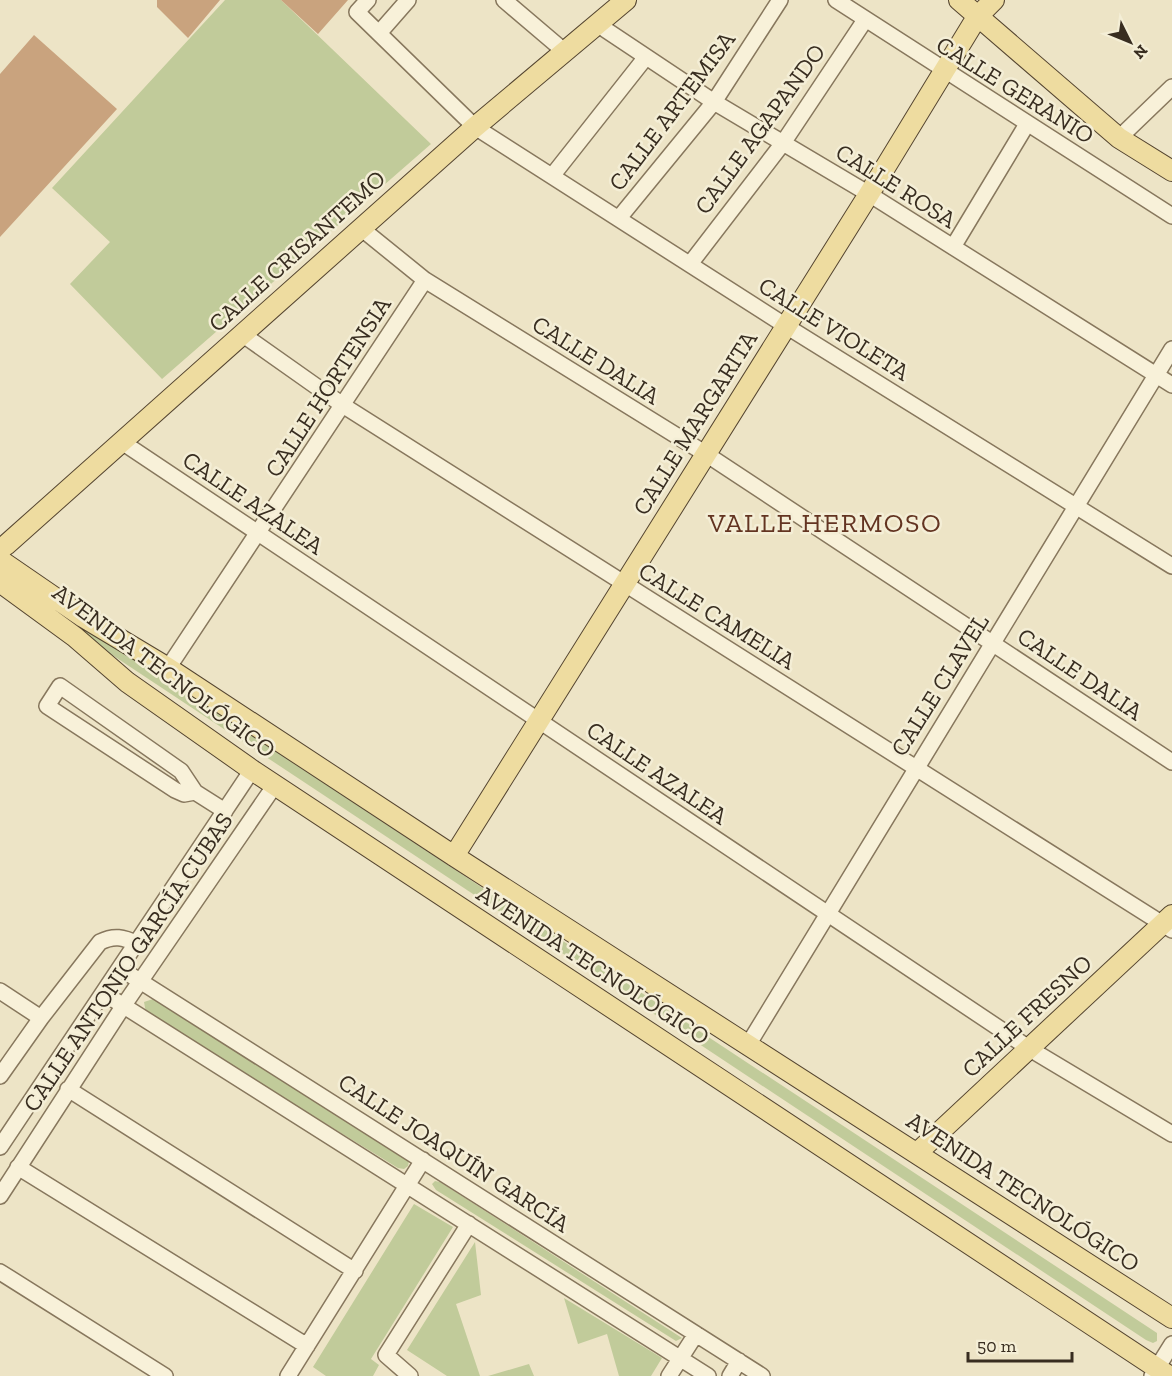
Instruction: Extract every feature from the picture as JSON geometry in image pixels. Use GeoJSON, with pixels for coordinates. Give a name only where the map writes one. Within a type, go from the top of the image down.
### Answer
{"type":"FeatureCollection","features":[{"type":"Feature","properties":{"kind":"main road","name":"CALLE CRISANTEMO"},"geometry":{"type":"LineString","coordinates":[[2,549],[475,127],[626,0]]}},
{"type":"Feature","properties":{"kind":"main road"},"geometry":{"type":"LineString","coordinates":[[959,0],[1119,138],[1172,171]]}},
{"type":"Feature","properties":{"kind":"main road","name":"CALLE MARGARITA"},"geometry":{"type":"LineString","coordinates":[[454,856],[869,194],[977,17],[994,0]]}},
{"type":"Feature","properties":{"kind":"main road"},"geometry":{"type":"LineString","coordinates":[[0,594],[33,594],[12,549],[2,549]]}},
{"type":"Feature","properties":{"kind":"main road","name":"AVENIDA TECNOLÓGICO"},"geometry":{"type":"LineString","coordinates":[[0,582],[33,594],[168,668],[454,856],[917,1154],[1169,1312]]}},
{"type":"Feature","properties":{"kind":"main road","name":"AVENIDA TECNOLÓGICO"},"geometry":{"type":"LineString","coordinates":[[33,594],[127,682],[252,770],[1159,1373]]}},
{"type":"Feature","properties":{"kind":"main road","name":"CALLE FRESNO"},"geometry":{"type":"LineString","coordinates":[[917,1154],[1169,923]]}},
{"type":"Feature","properties":{"kind":"street","name":"CALLE VIOLETA"},"geometry":{"type":"LineString","coordinates":[[368,0],[357,12],[475,127],[786,326],[1172,566]]}},
{"type":"Feature","properties":{"kind":"street"},"geometry":{"type":"LineString","coordinates":[[380,32],[408,0]]}},
{"type":"Feature","properties":{"kind":"street"},"geometry":{"type":"LineString","coordinates":[[504,0],[564,51]]}},
{"type":"Feature","properties":{"kind":"street","name":"CALLE ARTEMISA"},"geometry":{"type":"LineString","coordinates":[[619,218],[714,102],[780,0]]}},
{"type":"Feature","properties":{"kind":"street","name":"CALLE GERANIO"},"geometry":{"type":"LineString","coordinates":[[836,0],[944,72],[1172,216]]}},
{"type":"Feature","properties":{"kind":"street","name":"CALLE AGAPANDO"},"geometry":{"type":"LineString","coordinates":[[690,264],[783,143],[865,20]]}},
{"type":"Feature","properties":{"kind":"street","name":"CALLE ROSA"},"geometry":{"type":"LineString","coordinates":[[597,24],[714,102],[869,194],[1172,385]]}},
{"type":"Feature","properties":{"kind":"street"},"geometry":{"type":"LineString","coordinates":[[552,176],[646,57]]}},
{"type":"Feature","properties":{"kind":"street"},"geometry":{"type":"LineString","coordinates":[[1119,138],[1172,87]]}},
{"type":"Feature","properties":{"kind":"street"},"geometry":{"type":"LineString","coordinates":[[952,247],[1028,124]]}},
{"type":"Feature","properties":{"kind":"street","name":"CALLE DALIA"},"geometry":{"type":"LineString","coordinates":[[362,229],[424,280],[706,454],[1172,762]]}},
{"type":"Feature","properties":{"kind":"street","name":"CALLE HORTENSIA"},"geometry":{"type":"LineString","coordinates":[[168,668],[344,405],[424,280]]}},
{"type":"Feature","properties":{"kind":"street","name":"CALLE CAMELIA"},"geometry":{"type":"LineString","coordinates":[[242,334],[344,405],[623,584],[1169,923]]}},
{"type":"Feature","properties":{"kind":"street","name":"CALLE CLAVEL"},"geometry":{"type":"LineString","coordinates":[[748,1045],[916,766],[1172,350]]}},
{"type":"Feature","properties":{"kind":"street","name":"CALLE AZALEA"},"geometry":{"type":"LineString","coordinates":[[122,442],[1030,1049],[1172,1134]]}},
{"type":"Feature","properties":{"kind":"street"},"geometry":{"type":"LineString","coordinates":[[195,792],[184,794],[175,790],[48,706],[60,686],[181,771],[195,792],[225,811]]}},
{"type":"Feature","properties":{"kind":"street","name":"CALLE ANTONIO GARCÍA CUBAS"},"geometry":{"type":"LineString","coordinates":[[0,1147],[105,994],[252,770]]}},
{"type":"Feature","properties":{"kind":"street","name":"CALLE ANTONIO GARCÍA CUBAS"},"geometry":{"type":"LineString","coordinates":[[0,1196],[124,1005],[274,785]]}},
{"type":"Feature","properties":{"kind":"street"},"geometry":{"type":"LineString","coordinates":[[167,899],[186,914]]}},
{"type":"Feature","properties":{"kind":"street"},"geometry":{"type":"LineString","coordinates":[[0,1076],[41,1018],[100,942],[110,937],[124,938],[138,944]]}},
{"type":"Feature","properties":{"kind":"street","name":"CALLE JOAQUÍN GARCÍA"},"geometry":{"type":"LineString","coordinates":[[121,969],[762,1376]]}},
{"type":"Feature","properties":{"kind":"street"},"geometry":{"type":"LineString","coordinates":[[0,991],[41,1018]]}},
{"type":"Feature","properties":{"kind":"street"},"geometry":{"type":"LineString","coordinates":[[105,994],[708,1376]]}},
{"type":"Feature","properties":{"kind":"street"},"geometry":{"type":"LineString","coordinates":[[68,1089],[355,1271]]}},
{"type":"Feature","properties":{"kind":"street"},"geometry":{"type":"LineString","coordinates":[[288,1376],[423,1160]]}},
{"type":"Feature","properties":{"kind":"street"},"geometry":{"type":"LineString","coordinates":[[18,1167],[307,1346]]}},
{"type":"Feature","properties":{"kind":"street"},"geometry":{"type":"LineString","coordinates":[[410,1376],[386,1355],[469,1224]]}},
{"type":"Feature","properties":{"kind":"street"},"geometry":{"type":"LineString","coordinates":[[0,1272],[165,1376]]}},
{"type":"Feature","properties":{"kind":"street"},"geometry":{"type":"LineString","coordinates":[[669,1376],[696,1334]]}},
{"type":"Feature","properties":{"kind":"street"},"geometry":{"type":"LineString","coordinates":[[1159,1373],[1172,1344]]}},
{"type":"Feature","properties":{"kind":"street"},"geometry":{"type":"LineString","coordinates":[[730,1376],[739,1361]]}},
{"type":"Feature","properties":{"kind":"green space"},"geometry":{"type":"Polygon","coordinates":[[[225,0],[281,0],[431,144],[162,379],[70,284],[110,242],[52,188],[225,0]]]}},
{"type":"Feature","properties":{"kind":"green space"},"geometry":{"type":"Polygon","coordinates":[[[81,623],[1157,1333],[1157,1341],[1153,1343],[1146,1340],[76,631],[81,623]]]}},
{"type":"Feature","properties":{"kind":"green space"},"geometry":{"type":"Polygon","coordinates":[[[156,998],[406,1158],[409,1161],[408,1166],[404,1169],[398,1168],[146,1013],[144,1002],[156,998]]]}},
{"type":"Feature","properties":{"kind":"green space"},"geometry":{"type":"Polygon","coordinates":[[[435,1181],[440,1182],[682,1338],[676,1341],[436,1190],[432,1184],[435,1181]]]}},
{"type":"Feature","properties":{"kind":"green space"},"geometry":{"type":"Polygon","coordinates":[[[414,1204],[453,1227],[371,1359],[379,1365],[373,1376],[326,1376],[313,1367],[414,1204]]]}},
{"type":"Feature","properties":{"kind":"green space"},"geometry":{"type":"Polygon","coordinates":[[[475,1242],[481,1295],[456,1304],[480,1376],[447,1376],[407,1350],[475,1242]]]}},
{"type":"Feature","properties":{"kind":"green space"},"geometry":{"type":"Polygon","coordinates":[[[564,1298],[662,1358],[651,1376],[619,1376],[607,1334],[578,1344],[564,1298]]]}},
{"type":"Feature","properties":{"kind":"green space"},"geometry":{"type":"Polygon","coordinates":[[[529,1364],[534,1376],[488,1376],[529,1364]]]}},
{"type":"Feature","properties":{"kind":"building"},"geometry":{"type":"Polygon","coordinates":[[[157,0],[220,0],[188,38],[157,7],[157,0]]]}},
{"type":"Feature","properties":{"kind":"building"},"geometry":{"type":"Polygon","coordinates":[[[281,0],[348,0],[318,34],[281,0]]]}},
{"type":"Feature","properties":{"kind":"building"},"geometry":{"type":"Polygon","coordinates":[[[34,35],[117,109],[0,237],[0,74],[34,35]]]}},
{"type":"Feature","properties":{"kind":"district","name":"VALLE HERMOSO"},"geometry":{"type":"Point","coordinates":[825,523]}}]}
